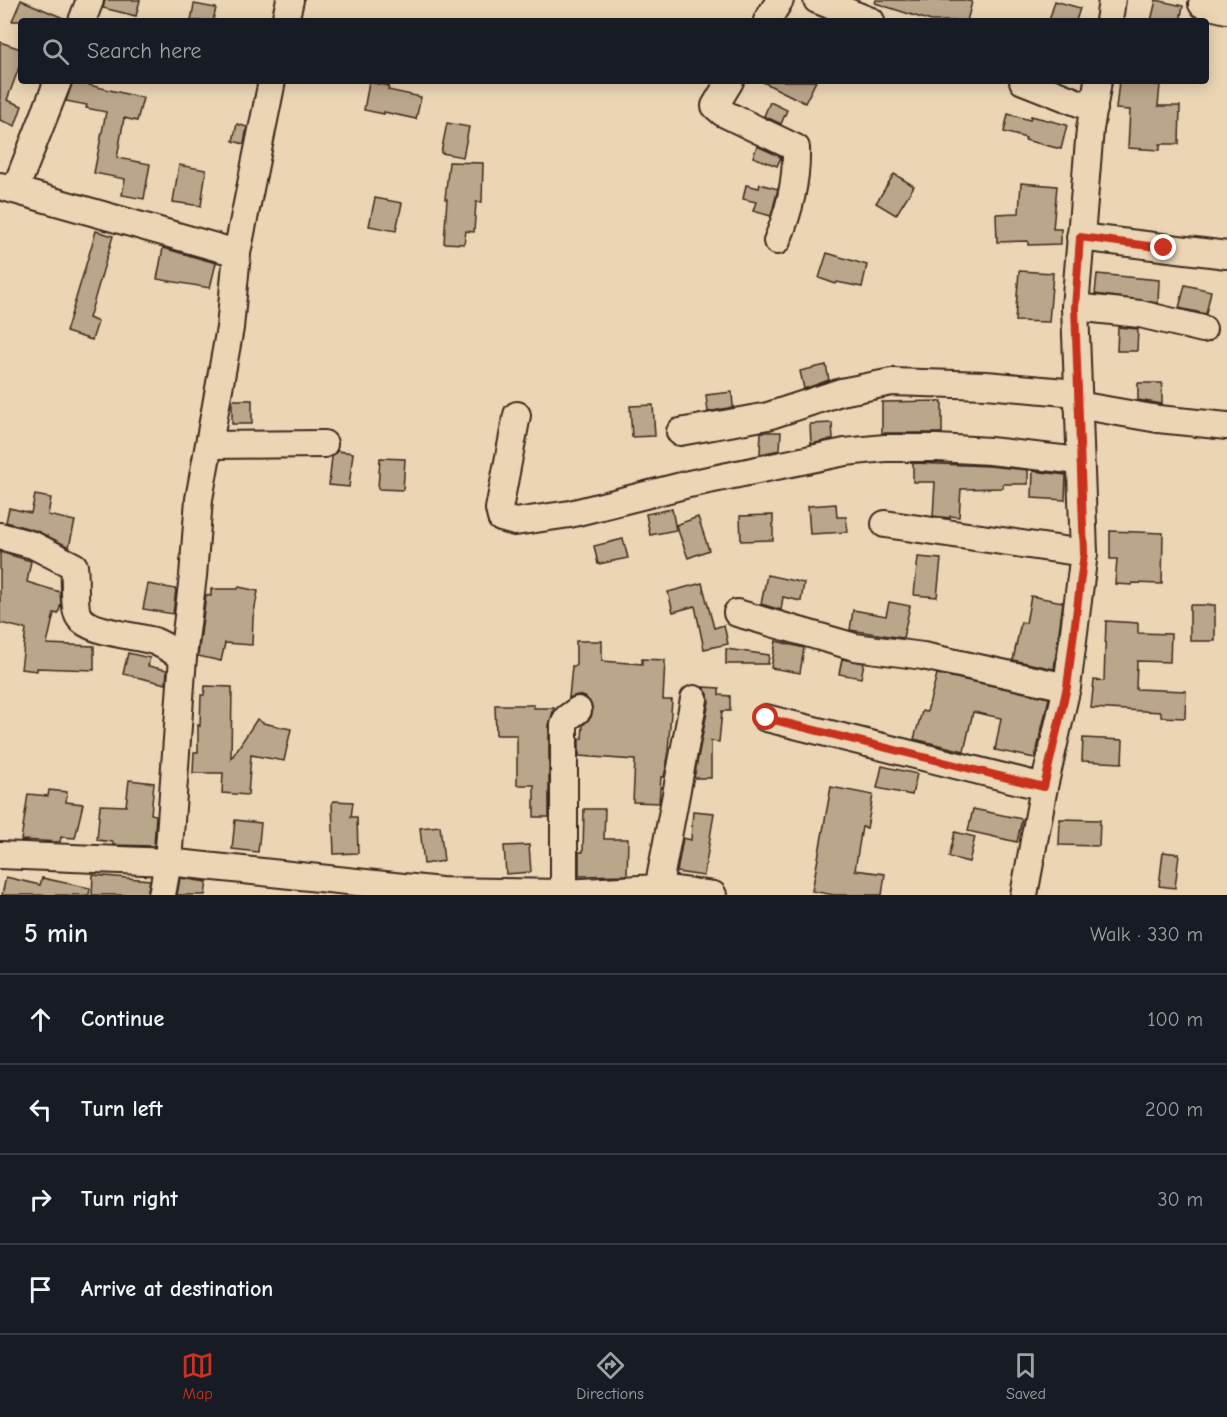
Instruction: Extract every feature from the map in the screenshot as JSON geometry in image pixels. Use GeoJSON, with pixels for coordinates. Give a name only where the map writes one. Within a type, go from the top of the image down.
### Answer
{"type":"FeatureCollection","features":[{"type":"Feature","properties":{"kind":"street"},"geometry":{"type":"LineString","coordinates":[[83,18],[90,0]]}},
{"type":"Feature","properties":{"kind":"street"},"geometry":{"type":"LineString","coordinates":[[286,18],[290,0]]}},
{"type":"Feature","properties":{"kind":"street"},"geometry":{"type":"LineString","coordinates":[[769,18],[780,0]]}},
{"type":"Feature","properties":{"kind":"street"},"geometry":{"type":"LineString","coordinates":[[817,0],[863,18]]}},
{"type":"Feature","properties":{"kind":"street"},"geometry":{"type":"LineString","coordinates":[[1109,18],[1112,0]]}},
{"type":"Feature","properties":{"kind":"street"},"geometry":{"type":"LineString","coordinates":[[1202,4],[1227,10]]}},
{"type":"Feature","properties":{"kind":"street"},"geometry":{"type":"LineString","coordinates":[[57,84],[7,188],[237,253]]}},
{"type":"Feature","properties":{"kind":"street"},"geometry":{"type":"LineString","coordinates":[[162,895],[168,862],[183,657],[199,499],[230,328],[237,253],[271,84]]}},
{"type":"Feature","properties":{"kind":"street"},"geometry":{"type":"LineString","coordinates":[[728,84],[715,106],[723,113],[796,148],[797,170],[789,211],[777,241]]}},
{"type":"Feature","properties":{"kind":"street"},"geometry":{"type":"LineString","coordinates":[[1031,84],[1094,109]]}},
{"type":"Feature","properties":{"kind":"street"},"geometry":{"type":"LineString","coordinates":[[1024,895],[1044,787],[1067,687],[1084,553],[1075,308],[1080,237],[1098,84]]}},
{"type":"Feature","properties":{"kind":"street"},"geometry":{"type":"LineString","coordinates":[[1080,237],[1227,255]]}},
{"type":"Feature","properties":{"kind":"street"},"geometry":{"type":"LineString","coordinates":[[1075,308],[1140,314],[1203,329]]}},
{"type":"Feature","properties":{"kind":"street"},"geometry":{"type":"LineString","coordinates":[[680,432],[768,416],[841,392],[892,382],[986,385],[1078,399],[1158,419],[1227,426]]}},
{"type":"Feature","properties":{"kind":"street"},"geometry":{"type":"LineString","coordinates":[[517,415],[499,509],[501,518],[515,522],[570,514],[688,484],[845,452],[885,448],[948,449],[990,451],[1080,461]]}},
{"type":"Feature","properties":{"kind":"street"},"geometry":{"type":"LineString","coordinates":[[209,445],[324,444]]}},
{"type":"Feature","properties":{"kind":"street"},"geometry":{"type":"LineString","coordinates":[[885,524],[1084,553]]}},
{"type":"Feature","properties":{"kind":"street"},"geometry":{"type":"LineString","coordinates":[[0,536],[33,545],[74,566],[77,582],[75,608],[79,617],[90,627],[156,642],[183,657]]}},
{"type":"Feature","properties":{"kind":"street"},"geometry":{"type":"LineString","coordinates":[[737,613],[855,647],[923,656],[1067,687]]}},
{"type":"Feature","properties":{"kind":"street"},"geometry":{"type":"LineString","coordinates":[[658,892],[694,699]]}},
{"type":"Feature","properties":{"kind":"street"},"geometry":{"type":"LineString","coordinates":[[564,893],[564,725],[567,718],[578,710]]}},
{"type":"Feature","properties":{"kind":"street"},"geometry":{"type":"LineString","coordinates":[[766,718],[1044,787]]}},
{"type":"Feature","properties":{"kind":"street"},"geometry":{"type":"LineString","coordinates":[[0,856],[168,862],[441,891],[521,894],[658,892],[713,895]]}},
{"type":"Feature","properties":{"kind":"building"},"geometry":{"type":"Polygon","coordinates":[[[21,0],[63,18],[18,18],[18,21],[12,21],[21,0]]]}},
{"type":"Feature","properties":{"kind":"building"},"geometry":{"type":"Polygon","coordinates":[[[105,0],[140,0],[136,16],[103,8],[105,0]]]}},
{"type":"Feature","properties":{"kind":"building"},"geometry":{"type":"Polygon","coordinates":[[[876,0],[964,0],[972,2],[968,18],[922,18],[875,3],[876,0]]]}},
{"type":"Feature","properties":{"kind":"building"},"geometry":{"type":"Polygon","coordinates":[[[1156,0],[1183,6],[1181,18],[1152,18],[1156,0]]]}},
{"type":"Feature","properties":{"kind":"building"},"geometry":{"type":"Polygon","coordinates":[[[1055,1],[1080,8],[1077,18],[1050,18],[1055,1]]]}},
{"type":"Feature","properties":{"kind":"building"},"geometry":{"type":"Polygon","coordinates":[[[194,4],[216,8],[214,18],[192,18],[194,4]]]}},
{"type":"Feature","properties":{"kind":"building"},"geometry":{"type":"Polygon","coordinates":[[[0,42],[18,48],[18,70],[7,100],[22,106],[15,126],[0,120],[0,42]]]}},
{"type":"Feature","properties":{"kind":"building"},"geometry":{"type":"Polygon","coordinates":[[[72,84],[89,84],[143,98],[137,121],[124,118],[117,158],[150,164],[144,199],[122,195],[125,179],[94,173],[106,112],[66,101],[72,84]]]}},
{"type":"Feature","properties":{"kind":"building"},"geometry":{"type":"Polygon","coordinates":[[[369,84],[389,86],[388,90],[421,97],[416,119],[364,110],[369,84]]]}},
{"type":"Feature","properties":{"kind":"building"},"geometry":{"type":"Polygon","coordinates":[[[767,84],[814,84],[805,103],[767,84]]]}},
{"type":"Feature","properties":{"kind":"building"},"geometry":{"type":"Polygon","coordinates":[[[1119,84],[1160,85],[1158,106],[1180,106],[1179,144],[1160,144],[1160,150],[1128,148],[1130,110],[1116,109],[1119,84]]]}},
{"type":"Feature","properties":{"kind":"building"},"geometry":{"type":"Polygon","coordinates":[[[770,102],[787,110],[781,124],[764,116],[770,102]]]}},
{"type":"Feature","properties":{"kind":"building"},"geometry":{"type":"Polygon","coordinates":[[[1008,114],[1030,120],[1031,116],[1067,125],[1061,149],[1004,132],[1008,114]]]}},
{"type":"Feature","properties":{"kind":"building"},"geometry":{"type":"Polygon","coordinates":[[[447,123],[469,127],[463,157],[441,153],[447,123]]]}},
{"type":"Feature","properties":{"kind":"building"},"geometry":{"type":"Polygon","coordinates":[[[237,124],[247,127],[244,144],[233,141],[237,124]]]}},
{"type":"Feature","properties":{"kind":"building"},"geometry":{"type":"Polygon","coordinates":[[[757,146],[781,157],[777,166],[753,157],[757,146]]]}},
{"type":"Feature","properties":{"kind":"building"},"geometry":{"type":"Polygon","coordinates":[[[449,162],[483,163],[482,202],[476,202],[474,232],[466,231],[464,244],[444,243],[449,162]]]}},
{"type":"Feature","properties":{"kind":"building"},"geometry":{"type":"Polygon","coordinates":[[[179,165],[206,170],[201,206],[173,202],[179,165]]]}},
{"type":"Feature","properties":{"kind":"building"},"geometry":{"type":"Polygon","coordinates":[[[894,174],[914,186],[896,215],[876,203],[894,174]]]}},
{"type":"Feature","properties":{"kind":"building"},"geometry":{"type":"Polygon","coordinates":[[[1021,183],[1057,186],[1053,229],[1061,229],[1061,244],[1028,245],[1028,241],[997,242],[996,214],[1019,213],[1021,183]]]}},
{"type":"Feature","properties":{"kind":"building"},"geometry":{"type":"Polygon","coordinates":[[[760,184],[778,189],[771,216],[753,211],[756,202],[743,199],[746,185],[759,188],[760,184]]]}},
{"type":"Feature","properties":{"kind":"building"},"geometry":{"type":"Polygon","coordinates":[[[375,198],[402,203],[396,231],[369,226],[375,198]]]}},
{"type":"Feature","properties":{"kind":"building"},"geometry":{"type":"Polygon","coordinates":[[[96,231],[113,236],[89,318],[98,322],[92,340],[66,332],[96,231]]]}},
{"type":"Feature","properties":{"kind":"building"},"geometry":{"type":"Polygon","coordinates":[[[163,248],[216,263],[210,288],[157,279],[163,248]]]}},
{"type":"Feature","properties":{"kind":"building"},"geometry":{"type":"Polygon","coordinates":[[[827,253],[867,265],[862,287],[837,282],[836,284],[819,278],[827,253]]]}},
{"type":"Feature","properties":{"kind":"building"},"geometry":{"type":"Polygon","coordinates":[[[1019,271],[1053,273],[1049,322],[1015,321],[1019,271]]]}},
{"type":"Feature","properties":{"kind":"building"},"geometry":{"type":"Polygon","coordinates":[[[1097,274],[1159,280],[1158,303],[1095,294],[1097,274]]]}},
{"type":"Feature","properties":{"kind":"building"},"geometry":{"type":"Polygon","coordinates":[[[1185,285],[1211,291],[1206,314],[1179,308],[1185,285]]]}},
{"type":"Feature","properties":{"kind":"building"},"geometry":{"type":"Polygon","coordinates":[[[1118,327],[1138,329],[1137,351],[1117,351],[1118,327]]]}},
{"type":"Feature","properties":{"kind":"building"},"geometry":{"type":"Polygon","coordinates":[[[826,365],[829,380],[804,389],[800,371],[826,365]]]}},
{"type":"Feature","properties":{"kind":"building"},"geometry":{"type":"Polygon","coordinates":[[[1138,383],[1162,383],[1162,404],[1138,400],[1138,383]]]}},
{"type":"Feature","properties":{"kind":"building"},"geometry":{"type":"Polygon","coordinates":[[[732,392],[733,407],[708,412],[706,395],[732,392]]]}},
{"type":"Feature","properties":{"kind":"building"},"geometry":{"type":"Polygon","coordinates":[[[232,400],[252,400],[252,424],[232,424],[232,400]]]}},
{"type":"Feature","properties":{"kind":"building"},"geometry":{"type":"Polygon","coordinates":[[[942,401],[942,433],[882,433],[882,402],[942,401]]]}},
{"type":"Feature","properties":{"kind":"building"},"geometry":{"type":"Polygon","coordinates":[[[653,405],[655,436],[632,437],[630,406],[653,405]]]}},
{"type":"Feature","properties":{"kind":"building"},"geometry":{"type":"Polygon","coordinates":[[[832,423],[833,439],[811,444],[810,424],[832,423]]]}},
{"type":"Feature","properties":{"kind":"building"},"geometry":{"type":"Polygon","coordinates":[[[761,432],[781,432],[780,450],[760,454],[761,432]]]}},
{"type":"Feature","properties":{"kind":"building"},"geometry":{"type":"Polygon","coordinates":[[[337,451],[353,453],[349,487],[329,485],[332,457],[337,451]]]}},
{"type":"Feature","properties":{"kind":"building"},"geometry":{"type":"Polygon","coordinates":[[[380,458],[405,459],[403,490],[378,489],[380,458]]]}},
{"type":"Feature","properties":{"kind":"building"},"geometry":{"type":"Polygon","coordinates":[[[913,463],[1028,470],[1028,484],[1003,484],[1003,488],[961,489],[959,517],[933,516],[935,482],[913,482],[913,463]]]}},
{"type":"Feature","properties":{"kind":"building"},"geometry":{"type":"Polygon","coordinates":[[[1033,471],[1066,475],[1065,500],[1032,498],[1033,471]]]}},
{"type":"Feature","properties":{"kind":"building"},"geometry":{"type":"Polygon","coordinates":[[[35,495],[51,498],[48,515],[75,521],[69,547],[37,531],[6,522],[9,508],[31,513],[35,495]]]}},
{"type":"Feature","properties":{"kind":"building"},"geometry":{"type":"Polygon","coordinates":[[[836,504],[837,517],[846,517],[848,532],[810,534],[808,506],[836,504]]]}},
{"type":"Feature","properties":{"kind":"building"},"geometry":{"type":"Polygon","coordinates":[[[672,509],[676,530],[650,535],[646,514],[672,509]]]}},
{"type":"Feature","properties":{"kind":"building"},"geometry":{"type":"Polygon","coordinates":[[[773,515],[773,540],[741,541],[740,516],[773,515]]]}},
{"type":"Feature","properties":{"kind":"building"},"geometry":{"type":"Polygon","coordinates":[[[698,517],[709,550],[688,558],[676,525],[698,517]]]}},
{"type":"Feature","properties":{"kind":"building"},"geometry":{"type":"Polygon","coordinates":[[[1110,531],[1163,533],[1162,584],[1115,584],[1117,559],[1110,559],[1110,531]]]}},
{"type":"Feature","properties":{"kind":"building"},"geometry":{"type":"Polygon","coordinates":[[[623,539],[628,558],[598,564],[594,546],[623,539]]]}},
{"type":"Feature","properties":{"kind":"building"},"geometry":{"type":"Polygon","coordinates":[[[0,552],[31,561],[27,582],[60,592],[61,604],[58,614],[54,613],[47,644],[94,646],[94,670],[21,669],[26,629],[0,623],[0,552]]]}},
{"type":"Feature","properties":{"kind":"building"},"geometry":{"type":"Polygon","coordinates":[[[918,557],[941,559],[937,597],[914,595],[918,557]]]}},
{"type":"Feature","properties":{"kind":"building"},"geometry":{"type":"Polygon","coordinates":[[[767,575],[804,583],[801,601],[783,597],[781,610],[761,604],[767,575]]]}},
{"type":"Feature","properties":{"kind":"building"},"geometry":{"type":"Polygon","coordinates":[[[702,583],[714,628],[724,625],[728,644],[704,649],[695,606],[673,612],[668,592],[702,583]]]}},
{"type":"Feature","properties":{"kind":"building"},"geometry":{"type":"Polygon","coordinates":[[[148,584],[176,589],[173,614],[143,609],[148,584]]]}},
{"type":"Feature","properties":{"kind":"building"},"geometry":{"type":"Polygon","coordinates":[[[239,587],[258,591],[253,618],[252,645],[225,643],[221,661],[198,656],[206,595],[211,596],[211,589],[238,589],[239,587]]]}},
{"type":"Feature","properties":{"kind":"building"},"geometry":{"type":"Polygon","coordinates":[[[1031,596],[1063,602],[1054,669],[1013,660],[1021,622],[1026,623],[1031,596]]]}},
{"type":"Feature","properties":{"kind":"building"},"geometry":{"type":"Polygon","coordinates":[[[889,602],[910,606],[903,638],[850,630],[853,610],[886,616],[889,602]]]}},
{"type":"Feature","properties":{"kind":"building"},"geometry":{"type":"Polygon","coordinates":[[[1190,605],[1215,605],[1215,641],[1190,641],[1190,605]]]}},
{"type":"Feature","properties":{"kind":"building"},"geometry":{"type":"Polygon","coordinates":[[[1106,621],[1138,623],[1138,633],[1171,634],[1170,662],[1137,661],[1136,689],[1186,691],[1185,718],[1161,717],[1161,712],[1091,708],[1094,680],[1104,681],[1106,621]]]}},
{"type":"Feature","properties":{"kind":"building"},"geometry":{"type":"Polygon","coordinates":[[[576,641],[602,641],[602,661],[642,664],[642,659],[665,660],[663,700],[672,700],[667,763],[664,777],[661,777],[659,803],[633,802],[635,760],[579,756],[579,739],[582,739],[583,725],[591,717],[593,709],[585,697],[577,695],[569,698],[572,666],[576,666],[576,641]]]}},
{"type":"Feature","properties":{"kind":"building"},"geometry":{"type":"Polygon","coordinates":[[[776,641],[804,648],[800,673],[771,668],[776,641]]]}},
{"type":"Feature","properties":{"kind":"building"},"geometry":{"type":"Polygon","coordinates":[[[726,649],[769,655],[768,664],[726,664],[726,649]]]}},
{"type":"Feature","properties":{"kind":"building"},"geometry":{"type":"Polygon","coordinates":[[[128,653],[150,658],[148,666],[167,670],[166,684],[123,674],[128,653]]]}},
{"type":"Feature","properties":{"kind":"building"},"geometry":{"type":"Polygon","coordinates":[[[842,659],[864,663],[861,678],[839,674],[842,659]]]}},
{"type":"Feature","properties":{"kind":"building"},"geometry":{"type":"Polygon","coordinates":[[[937,674],[1049,698],[1035,758],[995,750],[1001,718],[973,712],[964,751],[914,739],[922,711],[927,712],[937,674]]]}},
{"type":"Feature","properties":{"kind":"building"},"geometry":{"type":"Polygon","coordinates":[[[205,686],[232,687],[231,759],[257,719],[263,723],[291,729],[284,761],[251,755],[248,795],[222,793],[223,773],[193,773],[194,752],[198,752],[201,695],[204,695],[205,686]]]}},
{"type":"Feature","properties":{"kind":"building"},"geometry":{"type":"Polygon","coordinates":[[[703,687],[719,688],[719,695],[730,696],[730,711],[722,711],[719,742],[711,741],[711,778],[694,778],[709,702],[708,694],[703,687]]]}},
{"type":"Feature","properties":{"kind":"building"},"geometry":{"type":"Polygon","coordinates":[[[495,705],[534,705],[534,708],[554,708],[549,725],[549,817],[534,817],[534,785],[517,785],[517,735],[496,735],[495,705]]]}},
{"type":"Feature","properties":{"kind":"building"},"geometry":{"type":"Polygon","coordinates":[[[1083,738],[1123,740],[1122,763],[1082,761],[1083,738]]]}},
{"type":"Feature","properties":{"kind":"building"},"geometry":{"type":"Polygon","coordinates":[[[882,766],[917,774],[912,795],[877,788],[882,766]]]}},
{"type":"Feature","properties":{"kind":"building"},"geometry":{"type":"Polygon","coordinates":[[[129,780],[154,783],[151,814],[156,815],[154,846],[113,845],[113,842],[97,840],[100,805],[126,806],[129,780]]]}},
{"type":"Feature","properties":{"kind":"building"},"geometry":{"type":"Polygon","coordinates":[[[831,787],[873,795],[867,828],[862,827],[855,870],[885,874],[882,895],[834,895],[812,891],[831,787]]]}},
{"type":"Feature","properties":{"kind":"building"},"geometry":{"type":"Polygon","coordinates":[[[49,790],[67,792],[66,802],[83,804],[75,838],[61,837],[60,842],[21,840],[28,794],[48,796],[49,790]]]}},
{"type":"Feature","properties":{"kind":"building"},"geometry":{"type":"Polygon","coordinates":[[[334,801],[353,802],[351,817],[357,817],[358,853],[334,854],[332,803],[334,801]]]}},
{"type":"Feature","properties":{"kind":"building"},"geometry":{"type":"Polygon","coordinates":[[[584,809],[605,809],[604,839],[628,839],[627,875],[579,876],[579,852],[583,852],[584,809]]]}},
{"type":"Feature","properties":{"kind":"building"},"geometry":{"type":"Polygon","coordinates":[[[973,809],[1022,819],[1017,842],[968,831],[973,809]]]}},
{"type":"Feature","properties":{"kind":"building"},"geometry":{"type":"Polygon","coordinates":[[[693,811],[714,813],[704,876],[677,872],[683,838],[691,840],[693,811]]]}},
{"type":"Feature","properties":{"kind":"building"},"geometry":{"type":"Polygon","coordinates":[[[1060,819],[1100,820],[1099,846],[1059,845],[1060,819]]]}},
{"type":"Feature","properties":{"kind":"building"},"geometry":{"type":"Polygon","coordinates":[[[235,820],[261,823],[258,852],[232,849],[235,820]]]}},
{"type":"Feature","properties":{"kind":"building"},"geometry":{"type":"Polygon","coordinates":[[[440,826],[444,861],[424,864],[420,828],[440,826]]]}},
{"type":"Feature","properties":{"kind":"building"},"geometry":{"type":"Polygon","coordinates":[[[955,832],[975,837],[969,862],[949,857],[955,832]]]}},
{"type":"Feature","properties":{"kind":"building"},"geometry":{"type":"Polygon","coordinates":[[[529,845],[531,872],[506,874],[504,846],[529,845]]]}},
{"type":"Feature","properties":{"kind":"building"},"geometry":{"type":"Polygon","coordinates":[[[1163,852],[1179,854],[1175,888],[1159,886],[1163,852]]]}},
{"type":"Feature","properties":{"kind":"building"},"geometry":{"type":"Polygon","coordinates":[[[93,875],[150,880],[147,895],[92,895],[93,875]]]}},
{"type":"Feature","properties":{"kind":"building"},"geometry":{"type":"Polygon","coordinates":[[[6,877],[40,885],[42,878],[90,888],[89,895],[2,895],[6,877]]]}},
{"type":"Feature","properties":{"kind":"building"},"geometry":{"type":"Polygon","coordinates":[[[180,878],[207,882],[205,895],[177,895],[180,878]]]}},
{"type":"Feature","properties":{"kind":"route"},"geometry":{"type":"LineString","coordinates":[[766,718],[1044,787],[1067,687],[1084,553],[1075,308],[1080,237],[1164,248]]}}]}
